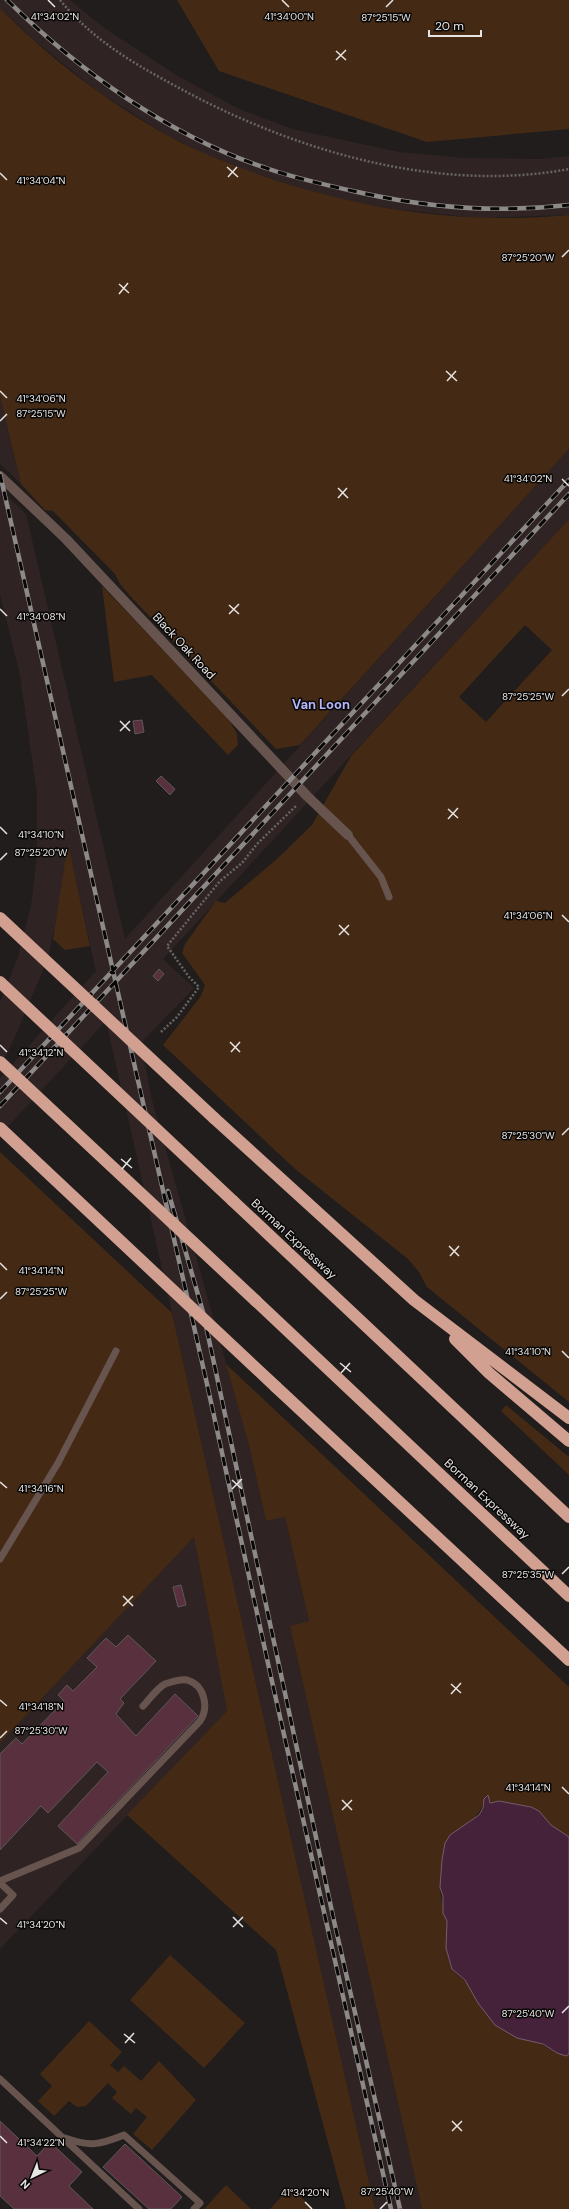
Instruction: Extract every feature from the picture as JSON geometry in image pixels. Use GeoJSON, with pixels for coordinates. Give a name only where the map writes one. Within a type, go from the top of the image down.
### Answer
{"type":"FeatureCollection","features":[{"type":"Feature","properties":{"kind":"highway"},"geometry":{"type":"LineString","coordinates":[[0,918],[214,1118],[414,1300],[489,1373],[569,1441]]}},
{"type":"Feature","properties":{"kind":"highway","name":"Borman Expressway"},"geometry":{"type":"LineString","coordinates":[[0,982],[569,1517]]}},
{"type":"Feature","properties":{"kind":"highway","name":"Borman Expressway"},"geometry":{"type":"LineString","coordinates":[[0,1062],[569,1596]]}},
{"type":"Feature","properties":{"kind":"highway"},"geometry":{"type":"LineString","coordinates":[[0,1128],[569,1660]]}},
{"type":"Feature","properties":{"kind":"highway"},"geometry":{"type":"LineString","coordinates":[[414,1300],[569,1418]]}},
{"type":"Feature","properties":{"kind":"street","name":"Black Oak Road"},"geometry":{"type":"LineString","coordinates":[[0,476],[66,539],[306,796],[348,835]]}},
{"type":"Feature","properties":{"kind":"lane"},"geometry":{"type":"LineString","coordinates":[[348,835],[381,877],[388,897]]}},
{"type":"Feature","properties":{"kind":"lane"},"geometry":{"type":"LineString","coordinates":[[0,1560],[58,1463],[116,1351]]}},
{"type":"Feature","properties":{"kind":"lane"},"geometry":{"type":"LineString","coordinates":[[0,1909],[13,1895],[0,1882],[79,1848],[200,1721],[204,1710],[204,1700],[201,1692],[190,1682],[182,1680],[164,1685],[143,1706]]}},
{"type":"Feature","properties":{"kind":"lane"},"geometry":{"type":"LineString","coordinates":[[0,2079],[139,2209]]}},
{"type":"Feature","properties":{"kind":"lane"},"geometry":{"type":"LineString","coordinates":[[63,2138],[81,2143],[97,2145],[124,2135],[200,2203],[194,2209]]}},
{"type":"Feature","properties":{"kind":"path"},"geometry":{"type":"LineString","coordinates":[[60,0],[76,18],[97,37],[154,75],[206,102],[297,142],[395,168],[457,175],[543,174],[569,169]]}},
{"type":"Feature","properties":{"kind":"path"},"geometry":{"type":"LineString","coordinates":[[161,1032],[177,1017],[199,987],[189,977],[167,946],[220,881],[242,863],[256,844],[306,796]]}},
{"type":"Feature","properties":{"kind":"shaded area"},"geometry":{"type":"Polygon","coordinates":[[[0,0],[70,0],[104,28],[178,76],[237,108],[292,129],[399,152],[465,158],[540,159],[569,156],[569,215],[476,218],[394,209],[333,198],[248,171],[209,156],[167,135],[100,93],[35,41],[0,8],[0,0]]]}},
{"type":"Feature","properties":{"kind":"shaded area"},"geometry":{"type":"Polygon","coordinates":[[[177,0],[569,0],[569,129],[427,142],[219,71],[177,0]]]}},
{"type":"Feature","properties":{"kind":"shaded area"},"geometry":{"type":"Polygon","coordinates":[[[0,8],[58,61],[79,78],[122,108],[190,147],[263,176],[338,198],[414,212],[491,218],[530,218],[569,215],[569,449],[300,745],[276,749],[131,597],[120,584],[115,574],[53,511],[45,510],[21,484],[0,396],[0,8]]]}},
{"type":"Feature","properties":{"kind":"shaded area"},"geometry":{"type":"Polygon","coordinates":[[[0,396],[21,484],[0,464],[0,396]]]}},
{"type":"Feature","properties":{"kind":"shaded area"},"geometry":{"type":"Polygon","coordinates":[[[569,449],[569,519],[163,959],[194,988],[141,1043],[152,1100],[249,1445],[266,1521],[285,1517],[309,1621],[290,1626],[422,2209],[375,2209],[106,1021],[0,1135],[0,1078],[96,971],[68,845],[59,906],[48,958],[15,1037],[0,1067],[0,1002],[18,957],[31,906],[37,857],[37,794],[20,675],[0,595],[0,489],[26,514],[125,939],[569,449]]]}},
{"type":"Feature","properties":{"kind":"shaded area"},"geometry":{"type":"Polygon","coordinates":[[[569,519],[569,1402],[427,1287],[419,1272],[408,1259],[294,1168],[163,1045],[201,996],[205,985],[182,953],[185,944],[216,901],[225,903],[278,858],[312,825],[351,756],[569,519]],[[525,625],[459,697],[486,722],[552,650],[525,625]]]}},
{"type":"Feature","properties":{"kind":"shaded area"},"geometry":{"type":"Polygon","coordinates":[[[102,586],[228,718],[237,734],[238,745],[228,755],[152,675],[114,682],[102,586]]]}},
{"type":"Feature","properties":{"kind":"shaded area"},"geometry":{"type":"Polygon","coordinates":[[[68,843],[90,946],[65,950],[53,939],[68,843]]]}},
{"type":"Feature","properties":{"kind":"shaded area"},"geometry":{"type":"Polygon","coordinates":[[[0,1152],[172,1313],[375,2209],[346,2209],[276,1950],[127,1815],[227,1711],[194,1537],[0,1743],[0,1152]]]}},
{"type":"Feature","properties":{"kind":"shaded area"},"geometry":{"type":"Polygon","coordinates":[[[226,1364],[569,1687],[569,1837],[551,1825],[539,1811],[531,1807],[499,1801],[490,1803],[488,1796],[484,1799],[483,1805],[476,1816],[450,1835],[440,1886],[447,1921],[447,1948],[452,1969],[467,1983],[489,2016],[504,2029],[524,2039],[536,2042],[561,2055],[569,2054],[569,2209],[422,2209],[290,1626],[309,1621],[285,1517],[266,1521],[249,1445],[226,1364]]]}},
{"type":"Feature","properties":{"kind":"shaded area"},"geometry":{"type":"Polygon","coordinates":[[[506,1405],[569,1457],[569,1475],[501,1411],[506,1405]]]}},
{"type":"Feature","properties":{"kind":"shaded area"},"geometry":{"type":"Polygon","coordinates":[[[194,1537],[227,1711],[0,1949],[0,1743],[194,1537]]]}},
{"type":"Feature","properties":{"kind":"shaded area"},"geometry":{"type":"Polygon","coordinates":[[[488,1795],[490,1803],[499,1801],[531,1807],[539,1811],[551,1825],[569,1837],[569,2054],[566,2056],[557,2053],[543,2044],[517,2038],[495,2025],[478,2003],[465,1980],[452,1969],[446,1948],[447,1921],[443,1913],[443,1896],[440,1887],[445,1843],[450,1835],[479,1815],[483,1808],[484,1799],[488,1795]]]}},
{"type":"Feature","properties":{"kind":"shaded area"},"geometry":{"type":"Polygon","coordinates":[[[170,1955],[245,2023],[204,2068],[130,2000],[170,1955]]]}},
{"type":"Feature","properties":{"kind":"shaded area"},"geometry":{"type":"Polygon","coordinates":[[[89,2021],[122,2052],[110,2065],[118,2072],[124,2066],[141,2081],[159,2061],[196,2100],[152,2150],[133,2134],[147,2117],[136,2108],[131,2114],[112,2098],[117,2092],[108,2083],[86,2106],[77,2107],[69,2101],[54,2116],[38,2101],[52,2086],[40,2074],[89,2021]]]}},
{"type":"Feature","properties":{"kind":"shaded area"},"geometry":{"type":"Polygon","coordinates":[[[226,2185],[251,2209],[204,2209],[226,2185]]]}},
{"type":"Feature","properties":{"kind":"shaded area"},"geometry":{"type":"Polygon","coordinates":[[[290,2187],[314,2209],[270,2209],[290,2187]]]}},
{"type":"Feature","properties":{"kind":"building"},"geometry":{"type":"Polygon","coordinates":[[[142,720],[144,732],[135,734],[133,721],[142,720]]]}},
{"type":"Feature","properties":{"kind":"building"},"geometry":{"type":"Polygon","coordinates":[[[161,776],[175,789],[170,795],[156,781],[161,776]]]}},
{"type":"Feature","properties":{"kind":"building"},"geometry":{"type":"Polygon","coordinates":[[[159,969],[164,974],[158,981],[153,976],[159,969]]]}},
{"type":"Feature","properties":{"kind":"building"},"geometry":{"type":"Polygon","coordinates":[[[181,1585],[186,1605],[178,1607],[173,1587],[181,1585]]]}},
{"type":"Feature","properties":{"kind":"building"},"geometry":{"type":"Polygon","coordinates":[[[128,1635],[156,1661],[120,1699],[124,1703],[116,1714],[136,1736],[175,1694],[198,1716],[77,1844],[58,1826],[108,1772],[97,1762],[48,1813],[41,1806],[0,1850],[0,1754],[16,1738],[22,1744],[64,1701],[58,1695],[67,1685],[73,1691],[97,1667],[87,1658],[106,1638],[116,1647],[128,1635]]]}},
{"type":"Feature","properties":{"kind":"building"},"geometry":{"type":"Polygon","coordinates":[[[0,2121],[37,2156],[50,2142],[82,2172],[69,2186],[93,2209],[14,2209],[0,2196],[0,2121]]]}},
{"type":"Feature","properties":{"kind":"building"},"geometry":{"type":"Polygon","coordinates":[[[125,2144],[182,2197],[171,2209],[149,2209],[103,2167],[125,2144]]]}},
{"type":"Feature","properties":{"kind":"railway"},"geometry":{"type":"LineString","coordinates":[[7,0],[64,52],[127,99],[160,120],[230,155],[302,179],[362,193],[413,202],[465,208],[491,209],[517,209],[569,205]]}},
{"type":"Feature","properties":{"kind":"railway"},"geometry":{"type":"LineString","coordinates":[[0,474],[207,1384],[271,1677],[391,2209]]}},
{"type":"Feature","properties":{"kind":"railway"},"geometry":{"type":"LineString","coordinates":[[0,1092],[569,480]]}},
{"type":"Feature","properties":{"kind":"railway"},"geometry":{"type":"LineString","coordinates":[[0,1106],[569,494]]}},
{"type":"Feature","properties":{"kind":"railway"},"geometry":{"type":"LineString","coordinates":[[168,1191],[203,1312],[334,1921],[400,2209]]}},
{"type":"Feature","properties":{"kind":"district","name":"Van Loon"},"geometry":{"type":"Point","coordinates":[321,704]}}]}
